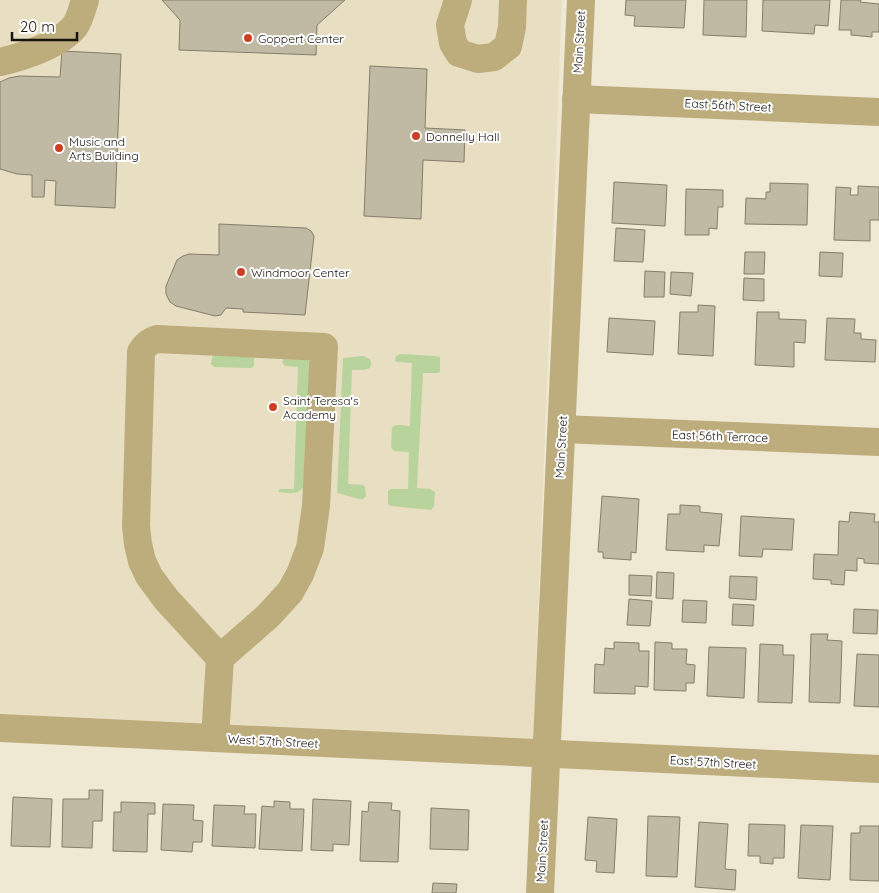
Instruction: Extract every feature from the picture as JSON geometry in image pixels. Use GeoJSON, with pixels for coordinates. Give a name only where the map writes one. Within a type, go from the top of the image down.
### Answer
{"type":"FeatureCollection","features":[{"type":"Feature","properties":{"kind":"street"},"geometry":{"type":"LineString","coordinates":[[0,62],[31,54],[68,33],[78,20],[85,0]]}},
{"type":"Feature","properties":{"kind":"street"},"geometry":{"type":"LineString","coordinates":[[458,0],[450,25],[453,43],[460,53],[478,59],[494,57],[508,46],[512,27],[513,0]]}},
{"type":"Feature","properties":{"kind":"street","name":"Main Street"},"geometry":{"type":"LineString","coordinates":[[540,893],[581,0]]}},
{"type":"Feature","properties":{"kind":"street","name":"East 56th Street"},"geometry":{"type":"LineString","coordinates":[[576,99],[879,112]]}},
{"type":"Feature","properties":{"kind":"street"},"geometry":{"type":"LineString","coordinates":[[216,738],[220,658],[166,599],[149,576],[142,561],[138,544],[136,526],[141,352],[149,341],[156,339],[324,347],[316,506],[310,548],[300,574],[290,592],[268,616],[220,658]]}},
{"type":"Feature","properties":{"kind":"street","name":"East 56th Terrace"},"geometry":{"type":"LineString","coordinates":[[562,429],[879,442]]}},
{"type":"Feature","properties":{"kind":"street","name":"West 57th Street"},"geometry":{"type":"LineString","coordinates":[[0,728],[547,754]]}},
{"type":"Feature","properties":{"kind":"street","name":"East 57th Street"},"geometry":{"type":"LineString","coordinates":[[547,754],[879,769]]}},
{"type":"Feature","properties":{"kind":"shaded area","name":"Saint Teresa's Academy"},"geometry":{"type":"Polygon","coordinates":[[[0,0],[562,0],[533,741],[0,716],[0,0]]]}},
{"type":"Feature","properties":{"kind":"green space"},"geometry":{"type":"Polygon","coordinates":[[[213,354],[254,356],[254,366],[251,368],[214,367],[211,364],[213,354]]]}},
{"type":"Feature","properties":{"kind":"green space"},"geometry":{"type":"Polygon","coordinates":[[[401,354],[440,357],[440,372],[423,373],[417,488],[430,489],[435,492],[434,506],[431,510],[391,506],[388,504],[388,491],[390,489],[408,489],[409,452],[394,451],[391,447],[392,428],[398,425],[410,426],[412,363],[395,361],[396,356],[401,354]]]}},
{"type":"Feature","properties":{"kind":"green space"},"geometry":{"type":"Polygon","coordinates":[[[363,356],[370,359],[371,366],[366,369],[352,370],[348,484],[363,485],[365,487],[366,496],[363,499],[359,499],[337,493],[343,358],[363,356]]]}},
{"type":"Feature","properties":{"kind":"green space"},"geometry":{"type":"Polygon","coordinates":[[[284,358],[307,359],[310,361],[305,485],[300,491],[294,493],[278,491],[280,489],[294,489],[298,367],[285,366],[282,362],[284,358]]]}},
{"type":"Feature","properties":{"kind":"building","name":"Goppert Center"},"geometry":{"type":"Polygon","coordinates":[[[162,0],[345,0],[317,25],[316,55],[179,50],[180,20],[162,0]]]}},
{"type":"Feature","properties":{"kind":"building"},"geometry":{"type":"Polygon","coordinates":[[[626,0],[686,0],[684,28],[634,26],[635,16],[625,15],[626,0]]]}},
{"type":"Feature","properties":{"kind":"building"},"geometry":{"type":"Polygon","coordinates":[[[704,0],[747,0],[746,37],[703,35],[704,0]]]}},
{"type":"Feature","properties":{"kind":"building"},"geometry":{"type":"Polygon","coordinates":[[[763,0],[830,0],[828,26],[815,25],[814,34],[762,31],[763,0]]]}},
{"type":"Feature","properties":{"kind":"building"},"geometry":{"type":"Polygon","coordinates":[[[841,0],[861,0],[860,2],[879,4],[879,32],[872,32],[872,37],[851,35],[851,30],[839,30],[841,0]]]}},
{"type":"Feature","properties":{"kind":"building","name":"Music and Arts Building"},"geometry":{"type":"Polygon","coordinates":[[[62,51],[121,54],[115,208],[55,205],[56,181],[45,180],[44,197],[32,197],[32,175],[17,174],[0,169],[0,82],[19,76],[60,77],[62,51]]]}},
{"type":"Feature","properties":{"kind":"building","name":"Donnelly Hall"},"geometry":{"type":"Polygon","coordinates":[[[370,66],[427,69],[425,128],[465,130],[464,162],[423,160],[421,219],[364,216],[370,66]]]}},
{"type":"Feature","properties":{"kind":"building"},"geometry":{"type":"Polygon","coordinates":[[[614,182],[667,185],[665,226],[612,223],[614,182]]]}},
{"type":"Feature","properties":{"kind":"building"},"geometry":{"type":"Polygon","coordinates":[[[770,183],[808,184],[807,225],[745,224],[746,198],[766,199],[766,192],[770,192],[770,183]]]}},
{"type":"Feature","properties":{"kind":"building"},"geometry":{"type":"Polygon","coordinates":[[[858,186],[879,187],[879,220],[870,220],[870,241],[834,240],[836,187],[851,188],[850,195],[858,195],[858,186]]]}},
{"type":"Feature","properties":{"kind":"building"},"geometry":{"type":"Polygon","coordinates":[[[686,189],[723,190],[723,207],[718,207],[717,229],[709,228],[709,235],[685,235],[686,189]]]}},
{"type":"Feature","properties":{"kind":"building","name":"Windmoor Center"},"geometry":{"type":"Polygon","coordinates":[[[219,224],[306,228],[311,231],[314,236],[305,315],[243,312],[243,309],[226,308],[221,315],[215,316],[176,306],[170,302],[166,294],[166,286],[177,260],[189,254],[219,255],[219,224]]]}},
{"type":"Feature","properties":{"kind":"building"},"geometry":{"type":"Polygon","coordinates":[[[616,228],[645,230],[643,262],[614,261],[616,228]]]}},
{"type":"Feature","properties":{"kind":"building"},"geometry":{"type":"Polygon","coordinates":[[[745,252],[765,252],[764,274],[744,274],[745,252]]]}},
{"type":"Feature","properties":{"kind":"building"},"geometry":{"type":"Polygon","coordinates":[[[820,252],[843,253],[842,277],[819,276],[820,252]]]}},
{"type":"Feature","properties":{"kind":"building"},"geometry":{"type":"Polygon","coordinates":[[[645,271],[665,272],[664,297],[644,297],[645,271]]]}},
{"type":"Feature","properties":{"kind":"building"},"geometry":{"type":"Polygon","coordinates":[[[671,272],[693,273],[691,296],[670,294],[671,272]]]}},
{"type":"Feature","properties":{"kind":"building"},"geometry":{"type":"Polygon","coordinates":[[[744,278],[764,279],[764,301],[743,300],[744,278]]]}},
{"type":"Feature","properties":{"kind":"building"},"geometry":{"type":"Polygon","coordinates":[[[698,305],[715,306],[713,356],[678,354],[680,312],[698,312],[698,305]]]}},
{"type":"Feature","properties":{"kind":"building"},"geometry":{"type":"Polygon","coordinates":[[[757,312],[779,312],[779,319],[806,320],[805,343],[794,342],[794,367],[755,365],[757,312]]]}},
{"type":"Feature","properties":{"kind":"building"},"geometry":{"type":"Polygon","coordinates":[[[609,318],[655,321],[653,355],[607,352],[609,318]]]}},
{"type":"Feature","properties":{"kind":"building"},"geometry":{"type":"Polygon","coordinates":[[[827,318],[855,319],[854,333],[861,333],[861,339],[876,340],[875,362],[825,360],[827,318]]]}},
{"type":"Feature","properties":{"kind":"building"},"geometry":{"type":"Polygon","coordinates":[[[602,496],[639,499],[636,553],[631,552],[631,560],[603,558],[603,552],[598,552],[602,496]]]}},
{"type":"Feature","properties":{"kind":"building"},"geometry":{"type":"Polygon","coordinates":[[[680,505],[700,506],[700,512],[722,514],[719,546],[704,545],[704,552],[666,550],[668,514],[680,514],[680,505]]]}},
{"type":"Feature","properties":{"kind":"building"},"geometry":{"type":"Polygon","coordinates":[[[850,512],[875,514],[874,522],[879,522],[879,564],[864,563],[864,559],[857,558],[857,571],[845,570],[844,585],[831,584],[831,580],[813,579],[814,554],[838,555],[839,521],[849,522],[850,512]]]}},
{"type":"Feature","properties":{"kind":"building"},"geometry":{"type":"Polygon","coordinates":[[[741,516],[794,519],[792,550],[763,549],[762,557],[739,556],[741,516]]]}},
{"type":"Feature","properties":{"kind":"building"},"geometry":{"type":"Polygon","coordinates":[[[657,572],[674,573],[673,599],[656,598],[657,572]]]}},
{"type":"Feature","properties":{"kind":"building"},"geometry":{"type":"Polygon","coordinates":[[[629,575],[652,576],[651,596],[629,595],[629,575]]]}},
{"type":"Feature","properties":{"kind":"building"},"geometry":{"type":"Polygon","coordinates":[[[730,576],[757,577],[756,600],[729,598],[730,576]]]}},
{"type":"Feature","properties":{"kind":"building"},"geometry":{"type":"Polygon","coordinates":[[[629,599],[652,601],[650,626],[627,625],[629,599]]]}},
{"type":"Feature","properties":{"kind":"building"},"geometry":{"type":"Polygon","coordinates":[[[683,600],[707,601],[706,623],[682,622],[683,600]]]}},
{"type":"Feature","properties":{"kind":"building"},"geometry":{"type":"Polygon","coordinates":[[[733,604],[754,605],[753,626],[732,625],[733,604]]]}},
{"type":"Feature","properties":{"kind":"building"},"geometry":{"type":"Polygon","coordinates":[[[854,609],[878,610],[877,634],[853,633],[854,609]]]}},
{"type":"Feature","properties":{"kind":"building"},"geometry":{"type":"Polygon","coordinates":[[[811,634],[828,634],[827,640],[842,641],[840,703],[809,702],[811,634]]]}},
{"type":"Feature","properties":{"kind":"building"},"geometry":{"type":"Polygon","coordinates":[[[614,642],[639,643],[639,651],[649,651],[648,687],[635,686],[635,694],[594,693],[595,664],[604,665],[605,648],[614,649],[614,642]]]}},
{"type":"Feature","properties":{"kind":"building"},"geometry":{"type":"Polygon","coordinates":[[[655,642],[672,643],[672,649],[687,649],[686,664],[695,665],[694,683],[686,683],[686,691],[654,690],[655,642]]]}},
{"type":"Feature","properties":{"kind":"building"},"geometry":{"type":"Polygon","coordinates":[[[760,644],[783,645],[783,655],[794,655],[792,703],[758,702],[760,644]]]}},
{"type":"Feature","properties":{"kind":"building"},"geometry":{"type":"Polygon","coordinates":[[[709,647],[746,648],[744,698],[707,696],[709,647]]]}},
{"type":"Feature","properties":{"kind":"building"},"geometry":{"type":"Polygon","coordinates":[[[857,654],[879,655],[879,707],[854,706],[857,654]]]}},
{"type":"Feature","properties":{"kind":"building"},"geometry":{"type":"Polygon","coordinates":[[[89,790],[103,790],[102,821],[93,821],[92,848],[62,847],[63,799],[89,799],[89,790]]]}},
{"type":"Feature","properties":{"kind":"building"},"geometry":{"type":"Polygon","coordinates":[[[13,797],[52,799],[50,847],[11,846],[13,797]]]}},
{"type":"Feature","properties":{"kind":"building"},"geometry":{"type":"Polygon","coordinates":[[[313,799],[351,801],[349,845],[333,844],[333,851],[311,850],[313,799]]]}},
{"type":"Feature","properties":{"kind":"building"},"geometry":{"type":"Polygon","coordinates":[[[274,801],[290,802],[290,809],[304,809],[302,851],[259,849],[262,806],[274,807],[274,801]]]}},
{"type":"Feature","properties":{"kind":"building"},"geometry":{"type":"Polygon","coordinates":[[[121,802],[155,803],[155,814],[148,814],[147,852],[113,851],[114,812],[121,812],[121,802]]]}},
{"type":"Feature","properties":{"kind":"building"},"geometry":{"type":"Polygon","coordinates":[[[369,802],[392,803],[391,810],[400,811],[398,862],[360,861],[362,811],[368,812],[369,802]]]}},
{"type":"Feature","properties":{"kind":"building"},"geometry":{"type":"Polygon","coordinates":[[[163,804],[194,805],[193,820],[203,821],[202,842],[193,842],[192,852],[161,850],[163,804]]]}},
{"type":"Feature","properties":{"kind":"building"},"geometry":{"type":"Polygon","coordinates":[[[214,805],[245,806],[244,814],[256,814],[255,848],[212,846],[214,805]]]}},
{"type":"Feature","properties":{"kind":"building"},"geometry":{"type":"Polygon","coordinates":[[[431,808],[469,810],[468,850],[430,849],[431,808]]]}},
{"type":"Feature","properties":{"kind":"building"},"geometry":{"type":"Polygon","coordinates":[[[648,816],[680,817],[677,877],[646,876],[648,816]]]}},
{"type":"Feature","properties":{"kind":"building"},"geometry":{"type":"Polygon","coordinates":[[[588,817],[617,819],[614,873],[596,872],[597,861],[585,860],[588,817]]]}},
{"type":"Feature","properties":{"kind":"building"},"geometry":{"type":"Polygon","coordinates":[[[699,822],[728,824],[725,869],[736,870],[735,890],[695,887],[699,822]]]}},
{"type":"Feature","properties":{"kind":"building"},"geometry":{"type":"Polygon","coordinates":[[[749,824],[785,825],[784,858],[773,858],[773,864],[760,863],[760,856],[748,856],[749,824]]]}},
{"type":"Feature","properties":{"kind":"building"},"geometry":{"type":"Polygon","coordinates":[[[801,825],[833,826],[830,880],[798,878],[801,825]]]}},
{"type":"Feature","properties":{"kind":"building"},"geometry":{"type":"Polygon","coordinates":[[[860,826],[879,826],[879,881],[850,880],[851,833],[860,833],[860,826]]]}},
{"type":"Feature","properties":{"kind":"building"},"geometry":{"type":"Polygon","coordinates":[[[433,883],[457,884],[456,893],[432,893],[433,883]]]}},
{"type":"Feature","properties":{"kind":"place","name":"Goppert Center"},"geometry":{"type":"Point","coordinates":[248,38]}},
{"type":"Feature","properties":{"kind":"place","name":"Donnelly Hall"},"geometry":{"type":"Point","coordinates":[416,136]}},
{"type":"Feature","properties":{"kind":"place","name":"Music and Arts Building"},"geometry":{"type":"Point","coordinates":[59,148]}},
{"type":"Feature","properties":{"kind":"place","name":"Windmoor Center"},"geometry":{"type":"Point","coordinates":[241,272]}},
{"type":"Feature","properties":{"kind":"place","name":"Saint Teresa's Academy"},"geometry":{"type":"Point","coordinates":[273,407]}}]}
